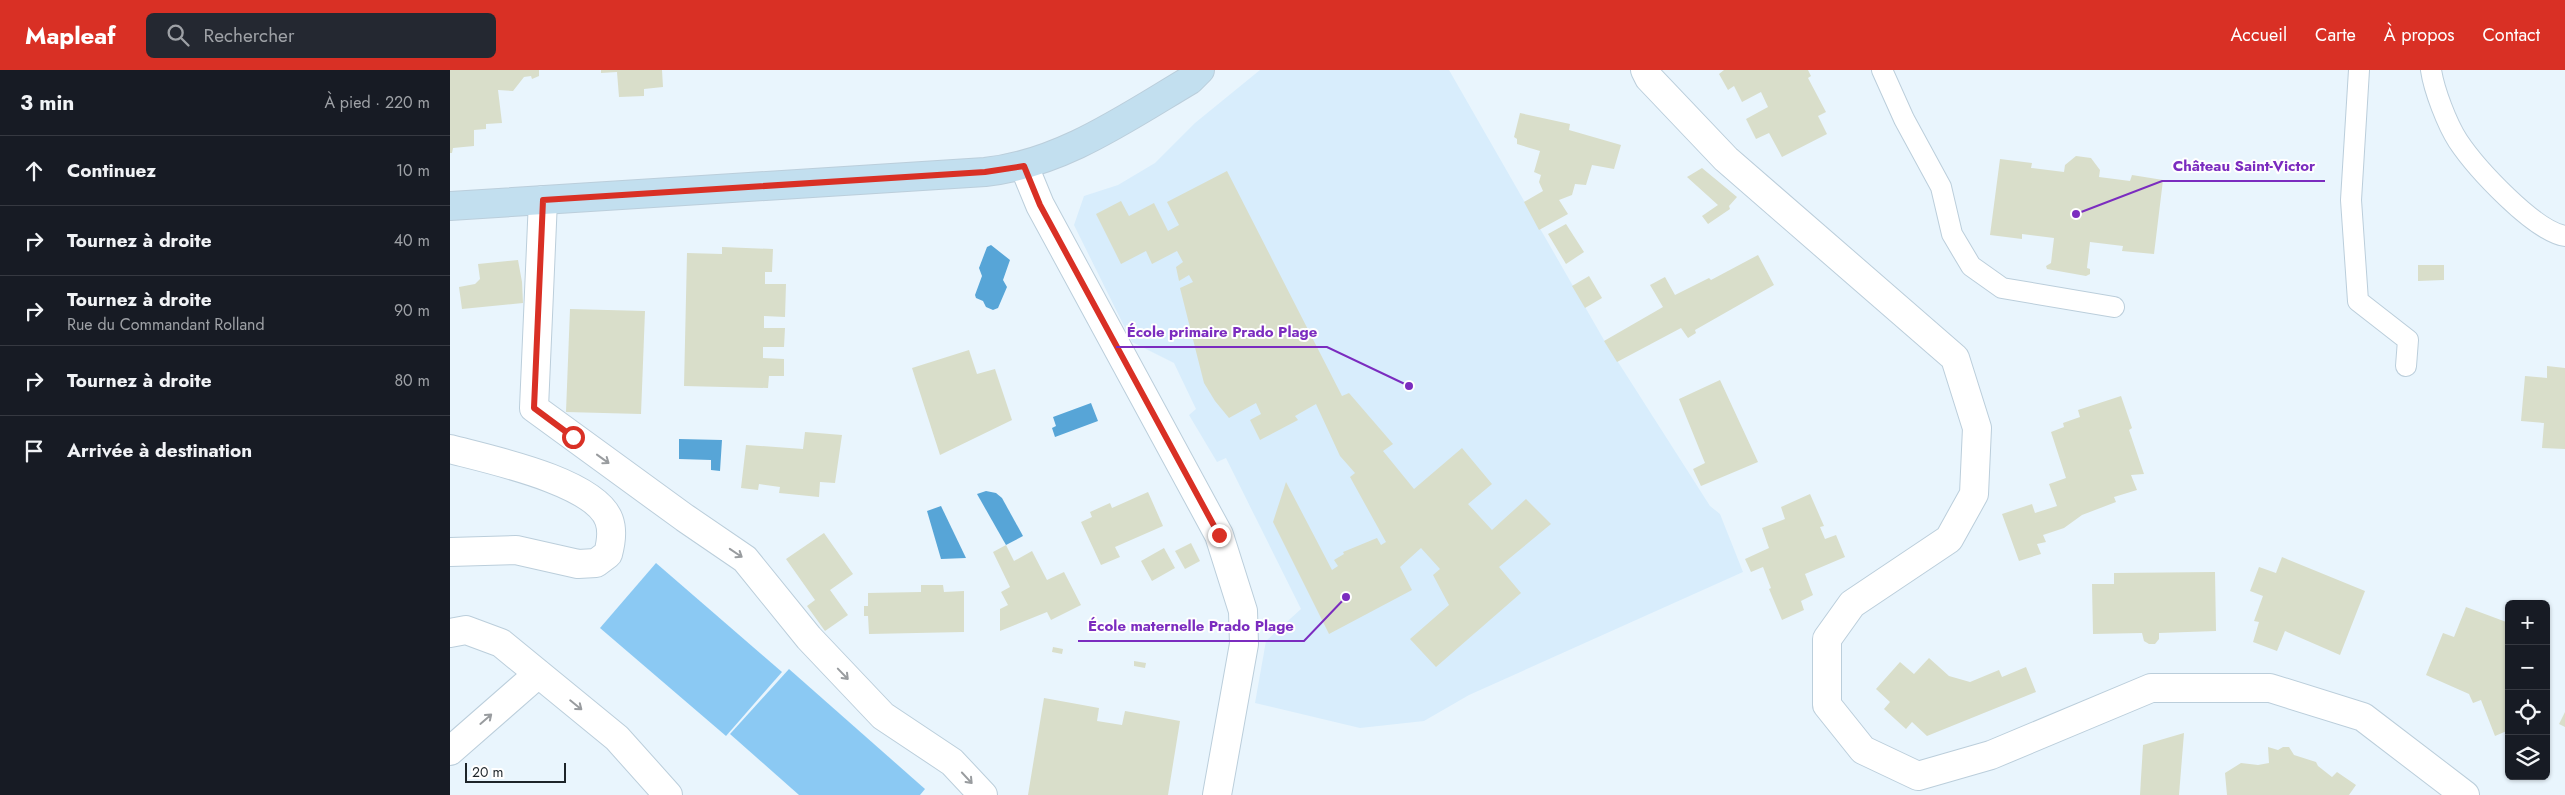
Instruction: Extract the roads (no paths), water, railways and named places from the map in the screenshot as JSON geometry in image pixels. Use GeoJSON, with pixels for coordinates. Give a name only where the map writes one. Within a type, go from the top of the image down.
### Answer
{"type":"FeatureCollection","features":[{"type":"Feature","properties":{"kind":"street"},"geometry":{"type":"LineString","coordinates":[[450,206],[985,172],[1024,166],[1093,138],[1190,80],[1200,70]]}},
{"type":"Feature","properties":{"kind":"street"},"geometry":{"type":"LineString","coordinates":[[1645,70],[1649,78],[1726,158],[1955,358],[1977,428],[1974,494],[1949,539],[1852,604],[1827,639],[1827,705],[1863,750],[1918,776],[1991,755],[2151,688],[2270,688],[2363,717],[2465,795]]}},
{"type":"Feature","properties":{"kind":"street"},"geometry":{"type":"LineString","coordinates":[[1024,166],[1040,205],[1219,535],[1237,586],[1244,611],[1244,644],[1217,795]]}},
{"type":"Feature","properties":{"kind":"street"},"geometry":{"type":"LineString","coordinates":[[543,200],[534,408],[745,559],[809,638],[883,716],[952,762],[983,795]]}},
{"type":"Feature","properties":{"kind":"street"},"geometry":{"type":"LineString","coordinates":[[450,449],[561,480],[600,506],[609,519],[612,538],[608,554],[596,563],[578,564],[516,550],[450,552]]}},
{"type":"Feature","properties":{"kind":"street"},"geometry":{"type":"LineString","coordinates":[[450,633],[466,630],[485,635],[501,643],[617,738],[668,795]]}},
{"type":"Feature","properties":{"kind":"street"},"geometry":{"type":"LineString","coordinates":[[450,751],[538,674]]}},
{"type":"Feature","properties":{"kind":"lane"},"geometry":{"type":"LineString","coordinates":[[1882,70],[1904,119],[1942,187],[1952,234],[1971,266],[2002,288],[2114,308]]}},
{"type":"Feature","properties":{"kind":"lane"},"geometry":{"type":"LineString","coordinates":[[2359,70],[2351,200],[2358,301],[2408,340],[2406,366]]}},
{"type":"Feature","properties":{"kind":"lane"},"geometry":{"type":"LineString","coordinates":[[2431,70],[2433,84],[2457,140],[2485,174],[2521,210],[2555,234],[2565,236]]}},
{"type":"Feature","properties":{"kind":"place","name":"Château Saint-Victor"},"geometry":{"type":"Point","coordinates":[2076,214]}},
{"type":"Feature","properties":{"kind":"place","name":"École primaire Prado Plage"},"geometry":{"type":"Point","coordinates":[1409,386]}},
{"type":"Feature","properties":{"kind":"place","name":"École maternelle Prado Plage"},"geometry":{"type":"Point","coordinates":[1346,597]}}]}
